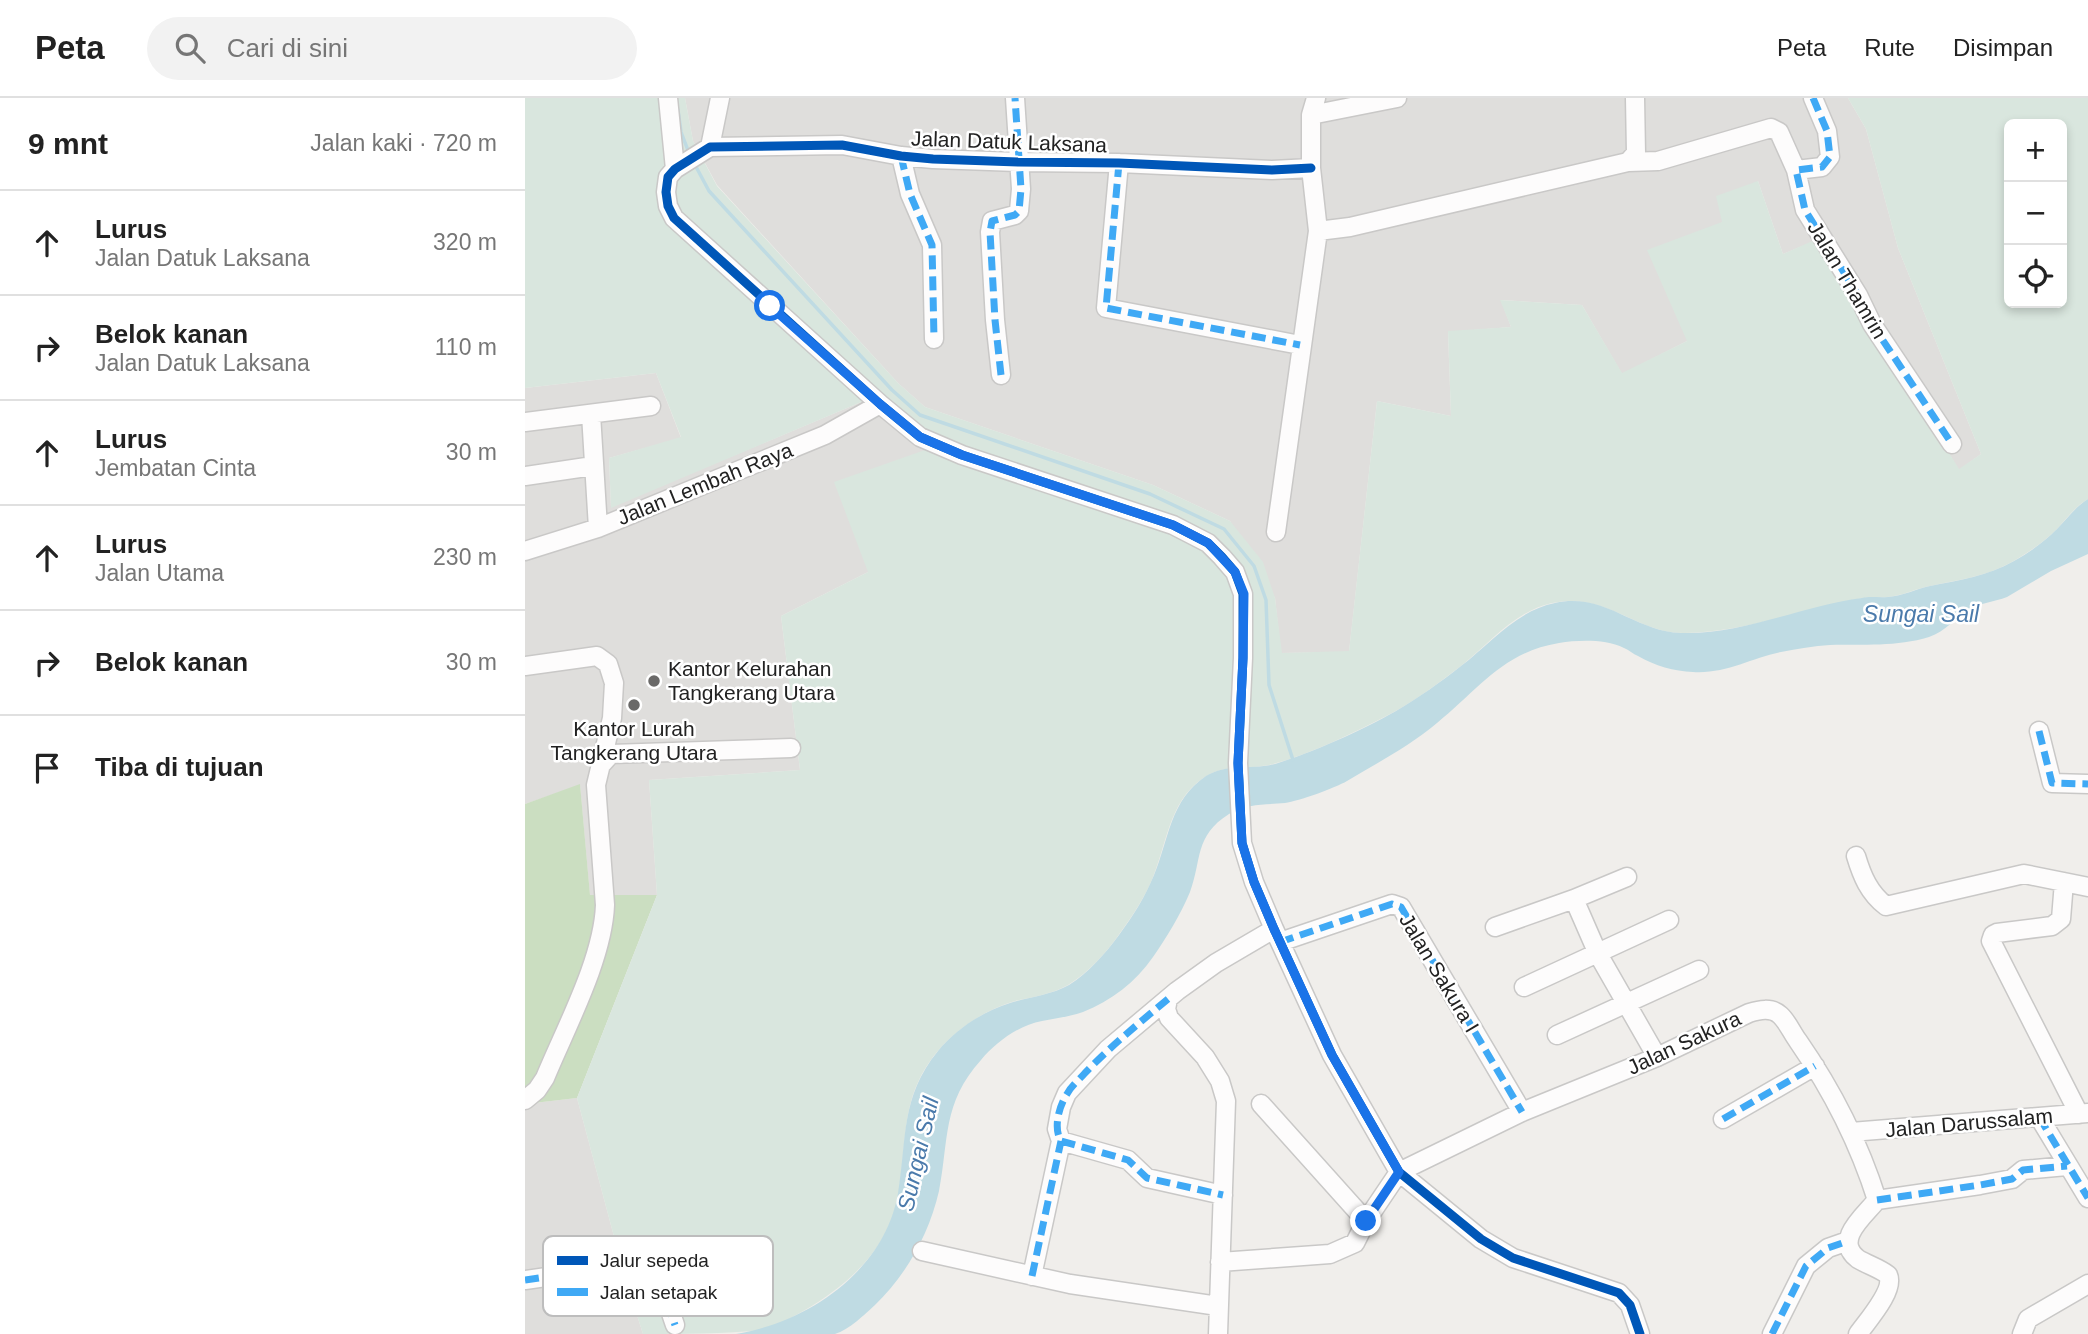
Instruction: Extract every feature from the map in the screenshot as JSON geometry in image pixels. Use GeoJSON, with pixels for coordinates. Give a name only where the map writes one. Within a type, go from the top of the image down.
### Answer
{"type":"FeatureCollection","features":[{"type":"Feature","properties":{"kind":"street"},"geometry":{"type":"LineString","coordinates":[[668,98],[680,165]]}},
{"type":"Feature","properties":{"kind":"street"},"geometry":{"type":"LineString","coordinates":[[720,98],[708,148],[680,165],[669,177],[666,192],[668,206],[674,218],[920,437],[996,466],[1173,525],[1208,543],[1235,572],[1244,594],[1238,763],[1242,843],[1254,882],[1332,1055],[1399,1172],[1481,1239],[1513,1258],[1619,1293],[1630,1305],[1640,1334]]}},
{"type":"Feature","properties":{"kind":"street"},"geometry":{"type":"LineString","coordinates":[[1001,375],[993,293],[991,224],[992,221],[1020,211],[1015,98]]}},
{"type":"Feature","properties":{"kind":"street"},"geometry":{"type":"LineString","coordinates":[[1276,532],[1318,231],[1311,168],[1313,107],[1397,98]]}},
{"type":"Feature","properties":{"kind":"street"},"geometry":{"type":"LineString","coordinates":[[1628,162],[1636,153],[1635,98]]}},
{"type":"Feature","properties":{"kind":"street"},"geometry":{"type":"LineString","coordinates":[[1796,170],[1822,167],[1829,157],[1827,131],[1813,98]]}},
{"type":"Feature","properties":{"kind":"street","name":"Jalan Thamrin"},"geometry":{"type":"LineString","coordinates":[[1318,231],[1350,227],[1628,162],[1658,161],[1771,128],[1779,132],[1796,170],[1805,211],[1858,295],[1872,324],[1952,444]]}},
{"type":"Feature","properties":{"kind":"street","name":"Jalan Datuk Laksana"},"geometry":{"type":"LineString","coordinates":[[708,148],[842,145],[901,156],[1018,162],[1119,163],[1272,170],[1311,168]]}},
{"type":"Feature","properties":{"kind":"street"},"geometry":{"type":"LineString","coordinates":[[901,156],[910,194],[932,245],[934,339]]}},
{"type":"Feature","properties":{"kind":"street"},"geometry":{"type":"LineString","coordinates":[[1119,163],[1106,308],[1300,345]]}},
{"type":"Feature","properties":{"kind":"street","name":"Jalan Lembah Raya"},"geometry":{"type":"LineString","coordinates":[[525,551],[599,528],[825,435],[880,404]]}},
{"type":"Feature","properties":{"kind":"street"},"geometry":{"type":"LineString","coordinates":[[525,422],[651,406]]}},
{"type":"Feature","properties":{"kind":"street"},"geometry":{"type":"LineString","coordinates":[[591,414],[599,528]]}},
{"type":"Feature","properties":{"kind":"street"},"geometry":{"type":"LineString","coordinates":[[525,476],[593,466]]}},
{"type":"Feature","properties":{"kind":"street"},"geometry":{"type":"LineString","coordinates":[[525,666],[597,656],[608,664],[614,683],[613,708],[596,785],[604,923],[590,969],[545,1078],[537,1090],[525,1100]]}},
{"type":"Feature","properties":{"kind":"street"},"geometry":{"type":"LineString","coordinates":[[2039,731],[2052,782],[2088,784]]}},
{"type":"Feature","properties":{"kind":"street"},"geometry":{"type":"LineString","coordinates":[[601,765],[611,754],[791,748]]}},
{"type":"Feature","properties":{"kind":"street"},"geometry":{"type":"LineString","coordinates":[[1856,856],[1863,879],[1871,892],[1887,906],[2024,874],[2088,887]]}},
{"type":"Feature","properties":{"kind":"street"},"geometry":{"type":"LineString","coordinates":[[1495,928],[1626,877]]}},
{"type":"Feature","properties":{"kind":"street"},"geometry":{"type":"LineString","coordinates":[[2064,882],[2060,919],[2057,923],[2052,926],[1997,933],[1993,935],[1991,942],[2083,1114]]}},
{"type":"Feature","properties":{"kind":"street"},"geometry":{"type":"LineString","coordinates":[[1574,899],[1598,954],[1657,1057]]}},
{"type":"Feature","properties":{"kind":"street","name":"Jalan Sakura I"},"geometry":{"type":"LineString","coordinates":[[1032,1276],[1062,1141],[1057,1129],[1067,1093],[1108,1049],[1216,963],[1277,936],[1392,904],[1401,907],[1522,1112]]}},
{"type":"Feature","properties":{"kind":"street"},"geometry":{"type":"LineString","coordinates":[[1524,987],[1669,920]]}},
{"type":"Feature","properties":{"kind":"street"},"geometry":{"type":"LineString","coordinates":[[1557,1035],[1699,970]]}},
{"type":"Feature","properties":{"kind":"street"},"geometry":{"type":"LineString","coordinates":[[1168,999],[1166,1009],[1169,1018],[1205,1057],[1220,1081],[1226,1101],[1217,1334]]}},
{"type":"Feature","properties":{"kind":"street","name":"Jalan Sakura"},"geometry":{"type":"LineString","coordinates":[[1399,1172],[1522,1112],[1657,1057],[1749,1013],[1763,1009],[1779,1014],[1815,1066],[1851,1132],[1877,1200]]}},
{"type":"Feature","properties":{"kind":"street"},"geometry":{"type":"LineString","coordinates":[[1723,1119],[1815,1066]]}},
{"type":"Feature","properties":{"kind":"street"},"geometry":{"type":"LineString","coordinates":[[1261,1104],[1366,1221]]}},
{"type":"Feature","properties":{"kind":"street","name":"Jalan Darussalam"},"geometry":{"type":"LineString","coordinates":[[1851,1132],[2083,1114]]}},
{"type":"Feature","properties":{"kind":"street"},"geometry":{"type":"LineString","coordinates":[[2039,1117],[2088,1198]]}},
{"type":"Feature","properties":{"kind":"street"},"geometry":{"type":"LineString","coordinates":[[1062,1141],[1128,1160],[1147,1178],[1223,1195]]}},
{"type":"Feature","properties":{"kind":"street"},"geometry":{"type":"LineString","coordinates":[[1858,1334],[1889,1288],[1890,1279],[1883,1271],[1857,1258],[1848,1241],[1849,1233],[1877,1200],[2012,1179],[2023,1170],[2067,1166]]}},
{"type":"Feature","properties":{"kind":"street"},"geometry":{"type":"LineString","coordinates":[[1220,1262],[1330,1255],[1355,1242],[1399,1172]]}},
{"type":"Feature","properties":{"kind":"street"},"geometry":{"type":"LineString","coordinates":[[1772,1334],[1806,1266],[1828,1248],[1848,1241]]}},
{"type":"Feature","properties":{"kind":"street"},"geometry":{"type":"LineString","coordinates":[[922,1251],[1070,1284],[1218,1306]]}},
{"type":"Feature","properties":{"kind":"street"},"geometry":{"type":"LineString","coordinates":[[525,1280],[543,1277]]}},
{"type":"Feature","properties":{"kind":"street"},"geometry":{"type":"LineString","coordinates":[[2022,1334],[2028,1319],[2088,1284]]}},
{"type":"Feature","properties":{"kind":"street"},"geometry":{"type":"LineString","coordinates":[[672,1316],[675,1325]]}},
{"type":"Feature","properties":{"kind":"shaded area"},"geometry":{"type":"Polygon","coordinates":[[[525,98],[685,98],[693,141],[717,186],[898,383],[925,407],[1153,485],[1230,521],[1263,562],[1275,598],[1282,653],[1349,651],[1377,401],[1451,416],[1448,331],[1511,327],[1500,300],[1582,305],[1622,373],[1687,341],[1647,250],[1722,222],[1716,196],[1758,181],[1783,254],[1817,239],[1959,469],[1981,454],[1898,248],[1866,129],[1848,98],[2088,98],[2088,499],[2055,531],[2016,560],[1981,575],[1899,595],[1857,599],[1728,629],[1668,632],[1589,603],[1552,603],[1515,620],[1428,691],[1364,727],[1288,759],[1265,766],[1225,769],[1210,774],[1186,794],[1178,806],[1146,892],[1125,926],[1097,962],[1062,988],[1005,1004],[977,1018],[944,1044],[930,1061],[920,1079],[908,1113],[895,1211],[878,1246],[853,1275],[805,1310],[763,1330],[643,1334],[637,1316],[773,1316],[773,1236],[614,1236],[577,1098],[657,895],[649,780],[800,770],[781,616],[868,572],[834,482],[925,450],[866,400],[611,508],[609,458],[681,437],[656,373],[525,388],[525,98]]]}},
{"type":"Feature","properties":{"kind":"shaded area"},"geometry":{"type":"Polygon","coordinates":[[[685,98],[1848,98],[1866,129],[1898,248],[1981,454],[1959,470],[1817,240],[1783,254],[1758,181],[1722,222],[1687,341],[1622,374],[1582,305],[1501,300],[1511,327],[1448,332],[1451,416],[1377,401],[1349,652],[1281,653],[1275,598],[1230,521],[1153,485],[925,407],[898,383],[717,185],[693,141],[685,98]]]}},
{"type":"Feature","properties":{"kind":"shaded area"},"geometry":{"type":"Polygon","coordinates":[[[656,373],[681,438],[609,458],[611,507],[866,400],[925,450],[868,572],[781,616],[800,770],[649,780],[657,895],[590,896],[580,785],[525,804],[525,388],[656,373]]]}},
{"type":"Feature","properties":{"kind":"shaded area"},"geometry":{"type":"Polygon","coordinates":[[[577,1098],[614,1236],[543,1236],[543,1316],[637,1316],[643,1334],[525,1334],[525,1104],[577,1098]]]}},
{"type":"Feature","properties":{"kind":"green space"},"geometry":{"type":"Polygon","coordinates":[[[580,784],[590,895],[657,895],[577,1098],[525,1104],[525,804],[580,784]]]}},
{"type":"Feature","properties":{"kind":"water","name":"Sungai Sail"},"geometry":{"type":"Polygon","coordinates":[[[2088,499],[2088,554],[2051,571],[2007,597],[1974,607],[1929,637],[1892,644],[1805,648],[1705,672],[1665,667],[1644,660],[1617,645],[1600,642],[1567,642],[1539,648],[1522,655],[1492,674],[1427,731],[1347,781],[1299,800],[1249,806],[1229,814],[1218,822],[1204,840],[1194,880],[1182,909],[1158,950],[1139,975],[1122,990],[1093,1008],[1033,1023],[1017,1030],[994,1047],[968,1076],[959,1091],[949,1122],[935,1207],[923,1238],[907,1267],[887,1293],[857,1321],[835,1334],[736,1334],[790,1318],[839,1288],[860,1268],[877,1246],[890,1221],[898,1193],[911,1102],[926,1068],[945,1043],[970,1022],[1000,1007],[1069,985],[1096,962],[1119,935],[1143,899],[1178,808],[1194,786],[1206,776],[1222,769],[1275,764],[1368,726],[1429,690],[1516,620],[1541,607],[1573,601],[1605,607],[1664,631],[1681,633],[1727,630],[1839,602],[1899,595],[1994,570],[2037,546],[2088,499]]]}},
{"type":"Feature","properties":{"kind":"waterway"},"geometry":{"type":"LineString","coordinates":[[678,110],[681,132],[689,153]]}},
{"type":"Feature","properties":{"kind":"waterway"},"geometry":{"type":"LineString","coordinates":[[694,163],[709,191],[892,390],[920,415],[1150,494],[1224,529],[1254,566],[1266,600],[1269,685],[1293,760]]}},
{"type":"Feature","properties":{"kind":"marked path"},"geometry":{"type":"LineString","coordinates":[[1001,375],[990,232],[992,221],[1015,215],[1019,211],[1021,189],[1015,98]]}},
{"type":"Feature","properties":{"kind":"marked path"},"geometry":{"type":"LineString","coordinates":[[1813,98],[1827,131],[1830,157],[1822,167],[1796,170],[1805,210],[1858,295],[1872,324],[1952,444]]}},
{"type":"Feature","properties":{"kind":"marked path"},"geometry":{"type":"LineString","coordinates":[[901,156],[910,194],[932,245],[934,339]]}},
{"type":"Feature","properties":{"kind":"marked path"},"geometry":{"type":"LineString","coordinates":[[1119,163],[1106,308],[1300,345]]}},
{"type":"Feature","properties":{"kind":"marked path"},"geometry":{"type":"LineString","coordinates":[[2039,731],[2052,783],[2088,784]]}},
{"type":"Feature","properties":{"kind":"marked path"},"geometry":{"type":"LineString","coordinates":[[1280,942],[1392,904],[1401,907],[1522,1112]]}},
{"type":"Feature","properties":{"kind":"marked path"},"geometry":{"type":"LineString","coordinates":[[1168,999],[1115,1044],[1071,1088],[1059,1111],[1057,1130],[1061,1141],[1128,1160],[1147,1178],[1223,1195]]}},
{"type":"Feature","properties":{"kind":"marked path"},"geometry":{"type":"LineString","coordinates":[[1723,1119],[1815,1066]]}},
{"type":"Feature","properties":{"kind":"marked path"},"geometry":{"type":"LineString","coordinates":[[2039,1117],[2088,1198]]}},
{"type":"Feature","properties":{"kind":"marked path"},"geometry":{"type":"LineString","coordinates":[[1032,1276],[1061,1141]]}},
{"type":"Feature","properties":{"kind":"marked path"},"geometry":{"type":"LineString","coordinates":[[1877,1200],[2012,1179],[2023,1170],[2067,1166]]}},
{"type":"Feature","properties":{"kind":"marked path"},"geometry":{"type":"LineString","coordinates":[[1772,1334],[1806,1266],[1828,1248],[1848,1241]]}},
{"type":"Feature","properties":{"kind":"marked path"},"geometry":{"type":"LineString","coordinates":[[525,1280],[543,1277]]}},
{"type":"Feature","properties":{"kind":"marked path"},"geometry":{"type":"LineString","coordinates":[[672,1316],[675,1325]]}},
{"type":"Feature","properties":{"kind":"cycle path"},"geometry":{"type":"LineString","coordinates":[[1311,168],[1272,170],[933,159],[842,145],[710,147],[675,169],[668,177],[666,192],[668,206],[674,218],[920,437],[962,455],[1173,525],[1208,543],[1235,572],[1243,594],[1238,763],[1242,843],[1254,882],[1332,1055],[1399,1172],[1481,1239],[1513,1258],[1619,1293],[1630,1305],[1640,1334]]}},
{"type":"Feature","properties":{"kind":"place","name":"Kantor Kelurahan Tangkerang Utara"},"geometry":{"type":"Point","coordinates":[654,681]}},
{"type":"Feature","properties":{"kind":"place","name":"Kantor Lurah Tangkerang Utara"},"geometry":{"type":"Point","coordinates":[634,705]}},
{"type":"Feature","properties":{"kind":"route"},"geometry":{"type":"LineString","coordinates":[[770,306],[920,437],[962,455],[1173,525],[1208,543],[1235,572],[1244,594],[1238,763],[1242,843],[1254,882],[1332,1055],[1399,1172],[1366,1221]]}}]}
